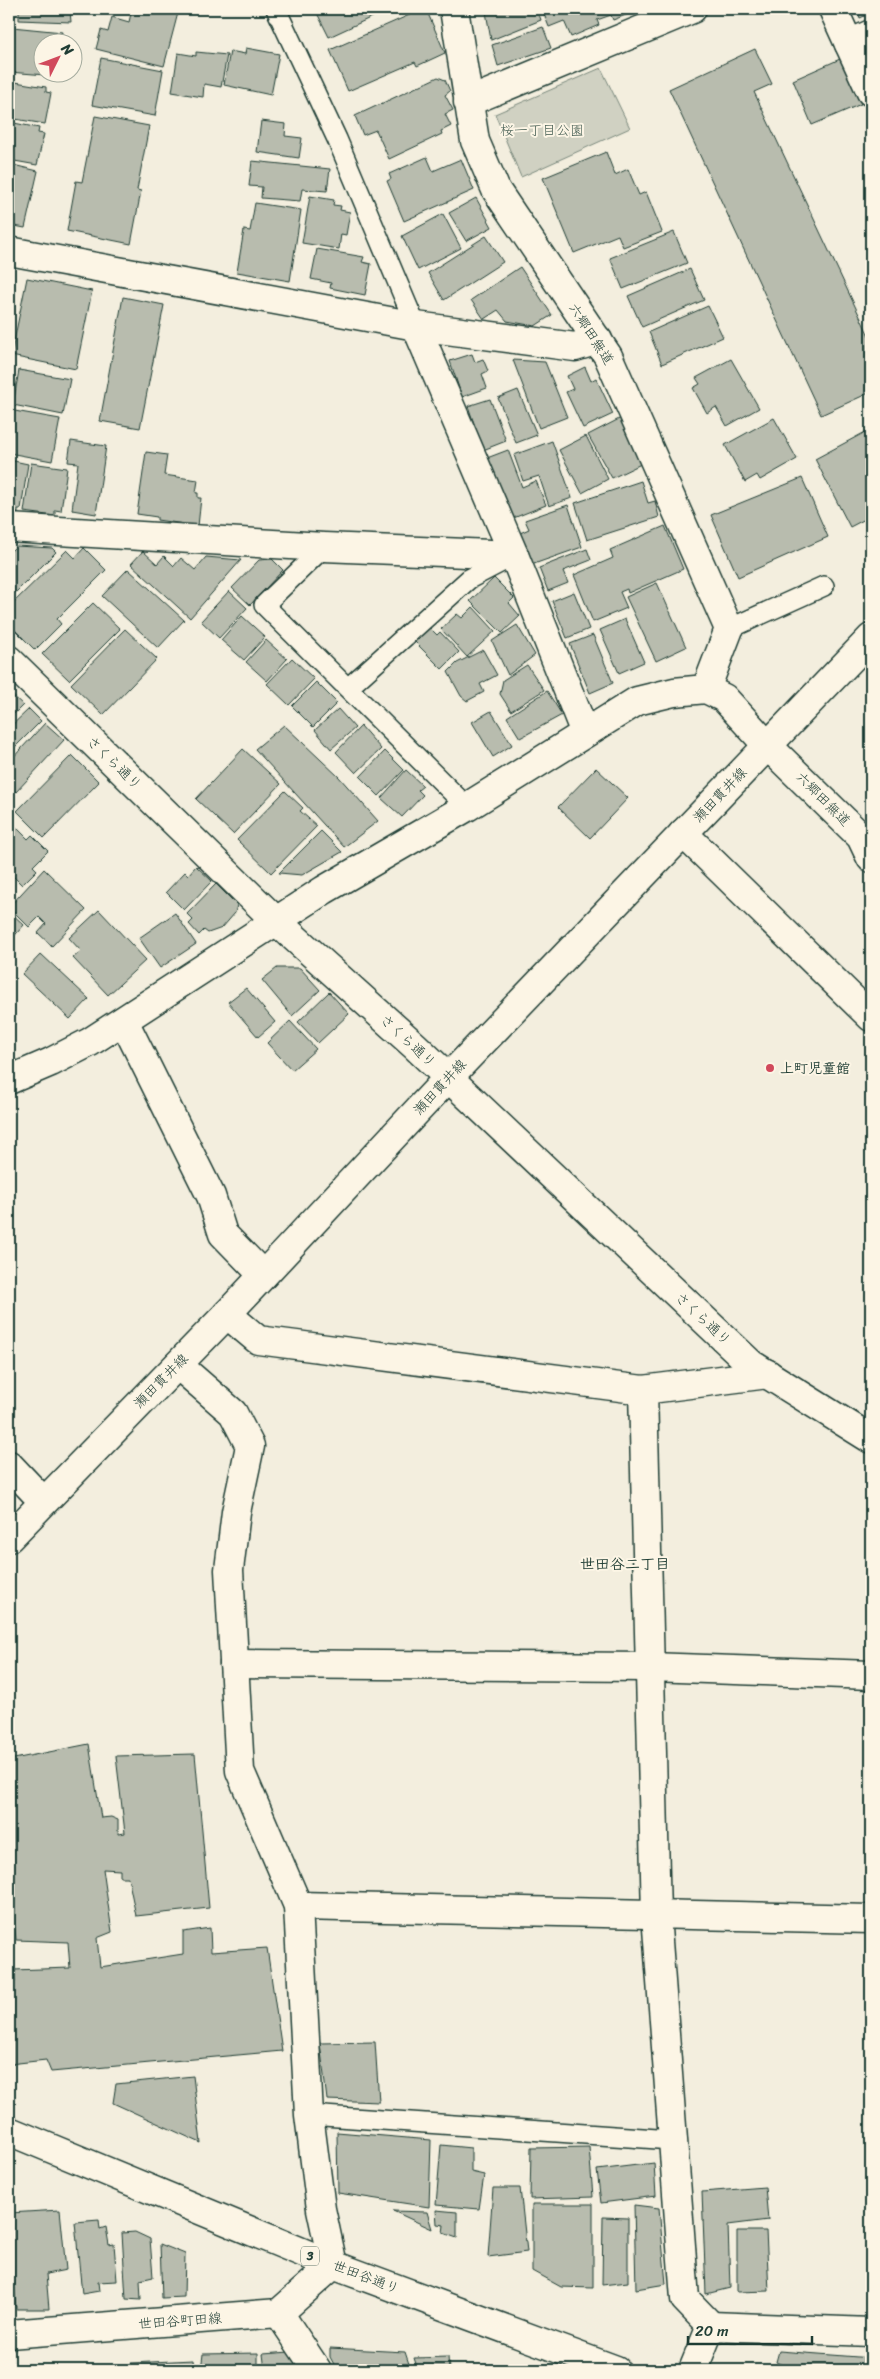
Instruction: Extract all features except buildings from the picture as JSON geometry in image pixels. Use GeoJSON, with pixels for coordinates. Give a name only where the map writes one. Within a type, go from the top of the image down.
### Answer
{"type":"FeatureCollection","features":[{"type":"Feature","properties":{"kind":"street","name":"六郷田無道"},"geometry":{"type":"LineString","coordinates":[[454,9],[475,141],[496,190],[608,356],[729,628]]}},
{"type":"Feature","properties":{"kind":"street"},"geometry":{"type":"LineString","coordinates":[[468,102],[692,9]]}},
{"type":"Feature","properties":{"kind":"street"},"geometry":{"type":"LineString","coordinates":[[833,9],[860,39],[871,92]]}},
{"type":"Feature","properties":{"kind":"street"},"geometry":{"type":"LineString","coordinates":[[9,250],[416,326],[575,347],[598,340]]}},
{"type":"Feature","properties":{"kind":"street"},"geometry":{"type":"LineString","coordinates":[[416,326],[514,556],[585,733]]}},
{"type":"Feature","properties":{"kind":"street"},"geometry":{"type":"LineString","coordinates":[[9,528],[324,547],[514,556]]}},
{"type":"Feature","properties":{"kind":"street"},"geometry":{"type":"LineString","coordinates":[[9,1080],[52,1062],[124,1021],[324,890],[467,807],[636,701],[674,692],[706,689],[729,628]]}},
{"type":"Feature","properties":{"kind":"street","name":"瀬田貫井線"},"geometry":{"type":"LineString","coordinates":[[9,1538],[227,1314],[448,1078],[767,744],[871,638]]}},
{"type":"Feature","properties":{"kind":"street","name":"さくら通り"},"geometry":{"type":"LineString","coordinates":[[9,660],[276,922],[448,1078],[751,1364],[871,1439]]}},
{"type":"Feature","properties":{"kind":"street","name":"六郷田無道"},"geometry":{"type":"LineString","coordinates":[[706,689],[724,698],[861,838],[871,858]]}},
{"type":"Feature","properties":{"kind":"street"},"geometry":{"type":"LineString","coordinates":[[682,833],[871,1017]]}},
{"type":"Feature","properties":{"kind":"street"},"geometry":{"type":"LineString","coordinates":[[124,1021],[211,1196],[223,1234],[264,1275]]}},
{"type":"Feature","properties":{"kind":"street"},"geometry":{"type":"LineString","coordinates":[[227,1314],[258,1340],[643,1390],[768,1374]]}},
{"type":"Feature","properties":{"kind":"street"},"geometry":{"type":"LineString","coordinates":[[178,1365],[233,1412],[250,1446],[236,1512],[229,1570],[240,1771],[298,1906],[309,2115],[321,2209],[333,2265]]}},
{"type":"Feature","properties":{"kind":"street"},"geometry":{"type":"LineString","coordinates":[[643,1390],[656,1915],[685,2299],[711,2326],[871,2332]]}},
{"type":"Feature","properties":{"kind":"street"},"geometry":{"type":"LineString","coordinates":[[9,1465],[43,1501]]}},
{"type":"Feature","properties":{"kind":"street"},"geometry":{"type":"LineString","coordinates":[[234,1664],[650,1667],[871,1674]]}},
{"type":"Feature","properties":{"kind":"street"},"geometry":{"type":"LineString","coordinates":[[298,1906],[871,1919]]}},
{"type":"Feature","properties":{"kind":"street","name":"世田谷通り"},"geometry":{"type":"LineString","coordinates":[[9,2131],[333,2265],[616,2370]]}},
{"type":"Feature","properties":{"kind":"street","name":"3"},"geometry":{"type":"LineString","coordinates":[[279,2313],[333,2265]]}},
{"type":"Feature","properties":{"kind":"street"},"geometry":{"type":"LineString","coordinates":[[279,2313],[317,2370]]}},
{"type":"Feature","properties":{"kind":"street","name":"世田谷町田線"},"geometry":{"type":"LineString","coordinates":[[9,2334],[279,2313]]}},
{"type":"Feature","properties":{"kind":"street"},"geometry":{"type":"LineString","coordinates":[[693,2370],[711,2326]]}},
{"type":"Feature","properties":{"kind":"lane"},"geometry":{"type":"LineString","coordinates":[[276,9],[337,139],[416,326]]}},
{"type":"Feature","properties":{"kind":"lane"},"geometry":{"type":"LineString","coordinates":[[324,547],[264,604],[467,807]]}},
{"type":"Feature","properties":{"kind":"lane"},"geometry":{"type":"LineString","coordinates":[[348,688],[469,578],[514,556]]}},
{"type":"Feature","properties":{"kind":"lane"},"geometry":{"type":"LineString","coordinates":[[729,628],[824,586]]}},
{"type":"Feature","properties":{"kind":"lane"},"geometry":{"type":"LineString","coordinates":[[309,2115],[672,2140]]}},
{"type":"Feature","properties":{"kind":"green space","name":"桜一丁目公園"},"geometry":{"type":"Polygon","coordinates":[[[601,68],[630,128],[521,177],[495,114],[601,68]]]}},
{"type":"Feature","properties":{"kind":"place","name":"上町児童館"},"geometry":{"type":"Point","coordinates":[770,1068]}},
{"type":"Feature","properties":{"kind":"district","name":"世田谷二丁目"},"geometry":{"type":"Point","coordinates":[625,1564]}}]}
